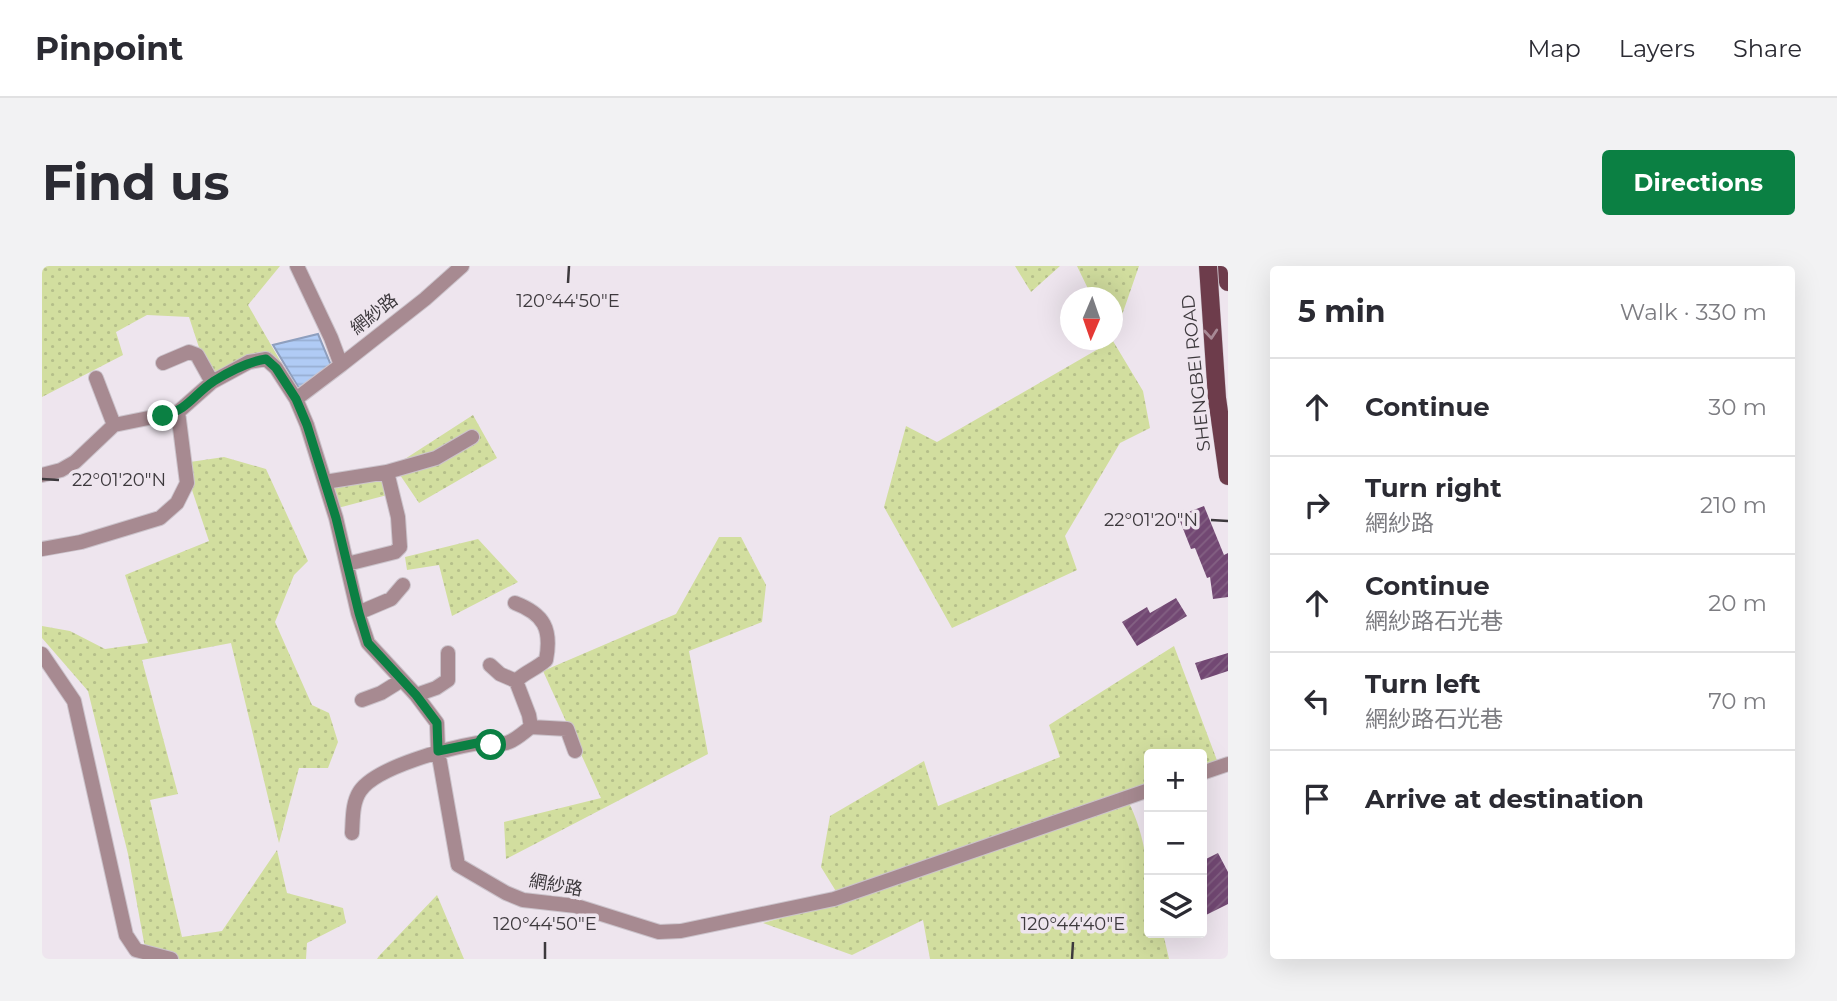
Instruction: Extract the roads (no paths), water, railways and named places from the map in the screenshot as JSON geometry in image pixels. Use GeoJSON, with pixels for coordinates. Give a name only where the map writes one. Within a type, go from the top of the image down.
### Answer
{"type":"FeatureCollection","features":[{"type":"Feature","properties":{"kind":"main road","name":"SHENGBEI ROAD"},"geometry":{"type":"LineString","coordinates":[[1208,266],[1217,398],[1228,476]]}},
{"type":"Feature","properties":{"kind":"main road"},"geometry":{"type":"LineString","coordinates":[[1227,266],[1228,282]]}},
{"type":"Feature","properties":{"kind":"street","name":"網紗路"},"geometry":{"type":"LineString","coordinates":[[297,266],[341,365]]}},
{"type":"Feature","properties":{"kind":"street","name":"網紗路"},"geometry":{"type":"LineString","coordinates":[[462,266],[425,299],[296,399],[326,482],[368,643],[416,695],[437,723],[438,751],[458,865],[523,900],[576,906],[659,932],[681,932],[834,899],[1144,792]]}},
{"type":"Feature","properties":{"kind":"street"},"geometry":{"type":"LineString","coordinates":[[163,363],[189,352],[197,355],[212,382]]}},
{"type":"Feature","properties":{"kind":"street"},"geometry":{"type":"LineString","coordinates":[[42,475],[61,470],[75,462],[114,425],[178,412],[212,382],[249,362],[266,359],[276,368],[296,399]]}},
{"type":"Feature","properties":{"kind":"street"},"geometry":{"type":"LineString","coordinates":[[96,378],[114,425]]}},
{"type":"Feature","properties":{"kind":"street"},"geometry":{"type":"LineString","coordinates":[[42,549],[81,542],[160,519],[177,503],[187,483],[178,412]]}},
{"type":"Feature","properties":{"kind":"street"},"geometry":{"type":"LineString","coordinates":[[326,482],[387,472],[436,458],[472,437]]}},
{"type":"Feature","properties":{"kind":"street"},"geometry":{"type":"LineString","coordinates":[[347,564],[395,552],[400,547],[398,517],[387,472]]}},
{"type":"Feature","properties":{"kind":"street"},"geometry":{"type":"LineString","coordinates":[[359,613],[391,599],[403,585]]}},
{"type":"Feature","properties":{"kind":"street"},"geometry":{"type":"LineString","coordinates":[[515,603],[533,610],[546,626],[548,644],[546,660],[516,681]]}},
{"type":"Feature","properties":{"kind":"street"},"geometry":{"type":"LineString","coordinates":[[416,695],[436,688],[448,680],[448,653]]}},
{"type":"Feature","properties":{"kind":"street"},"geometry":{"type":"LineString","coordinates":[[42,654],[74,701],[127,935],[136,950],[171,959]]}},
{"type":"Feature","properties":{"kind":"street"},"geometry":{"type":"LineString","coordinates":[[490,665],[500,674],[516,681],[531,727]]}},
{"type":"Feature","properties":{"kind":"street"},"geometry":{"type":"LineString","coordinates":[[362,700],[402,680]]}},
{"type":"Feature","properties":{"kind":"street"},"geometry":{"type":"LineString","coordinates":[[352,833],[358,794],[367,782],[438,751],[482,742],[491,745],[508,743],[531,727],[568,729],[575,751]]}},
{"type":"Feature","properties":{"kind":"street"},"geometry":{"type":"LineString","coordinates":[[1207,771],[1228,764]]}},
{"type":"Feature","properties":{"kind":"water"},"geometry":{"type":"Polygon","coordinates":[[[318,334],[333,370],[300,390],[273,345],[318,334]]]}}]}
